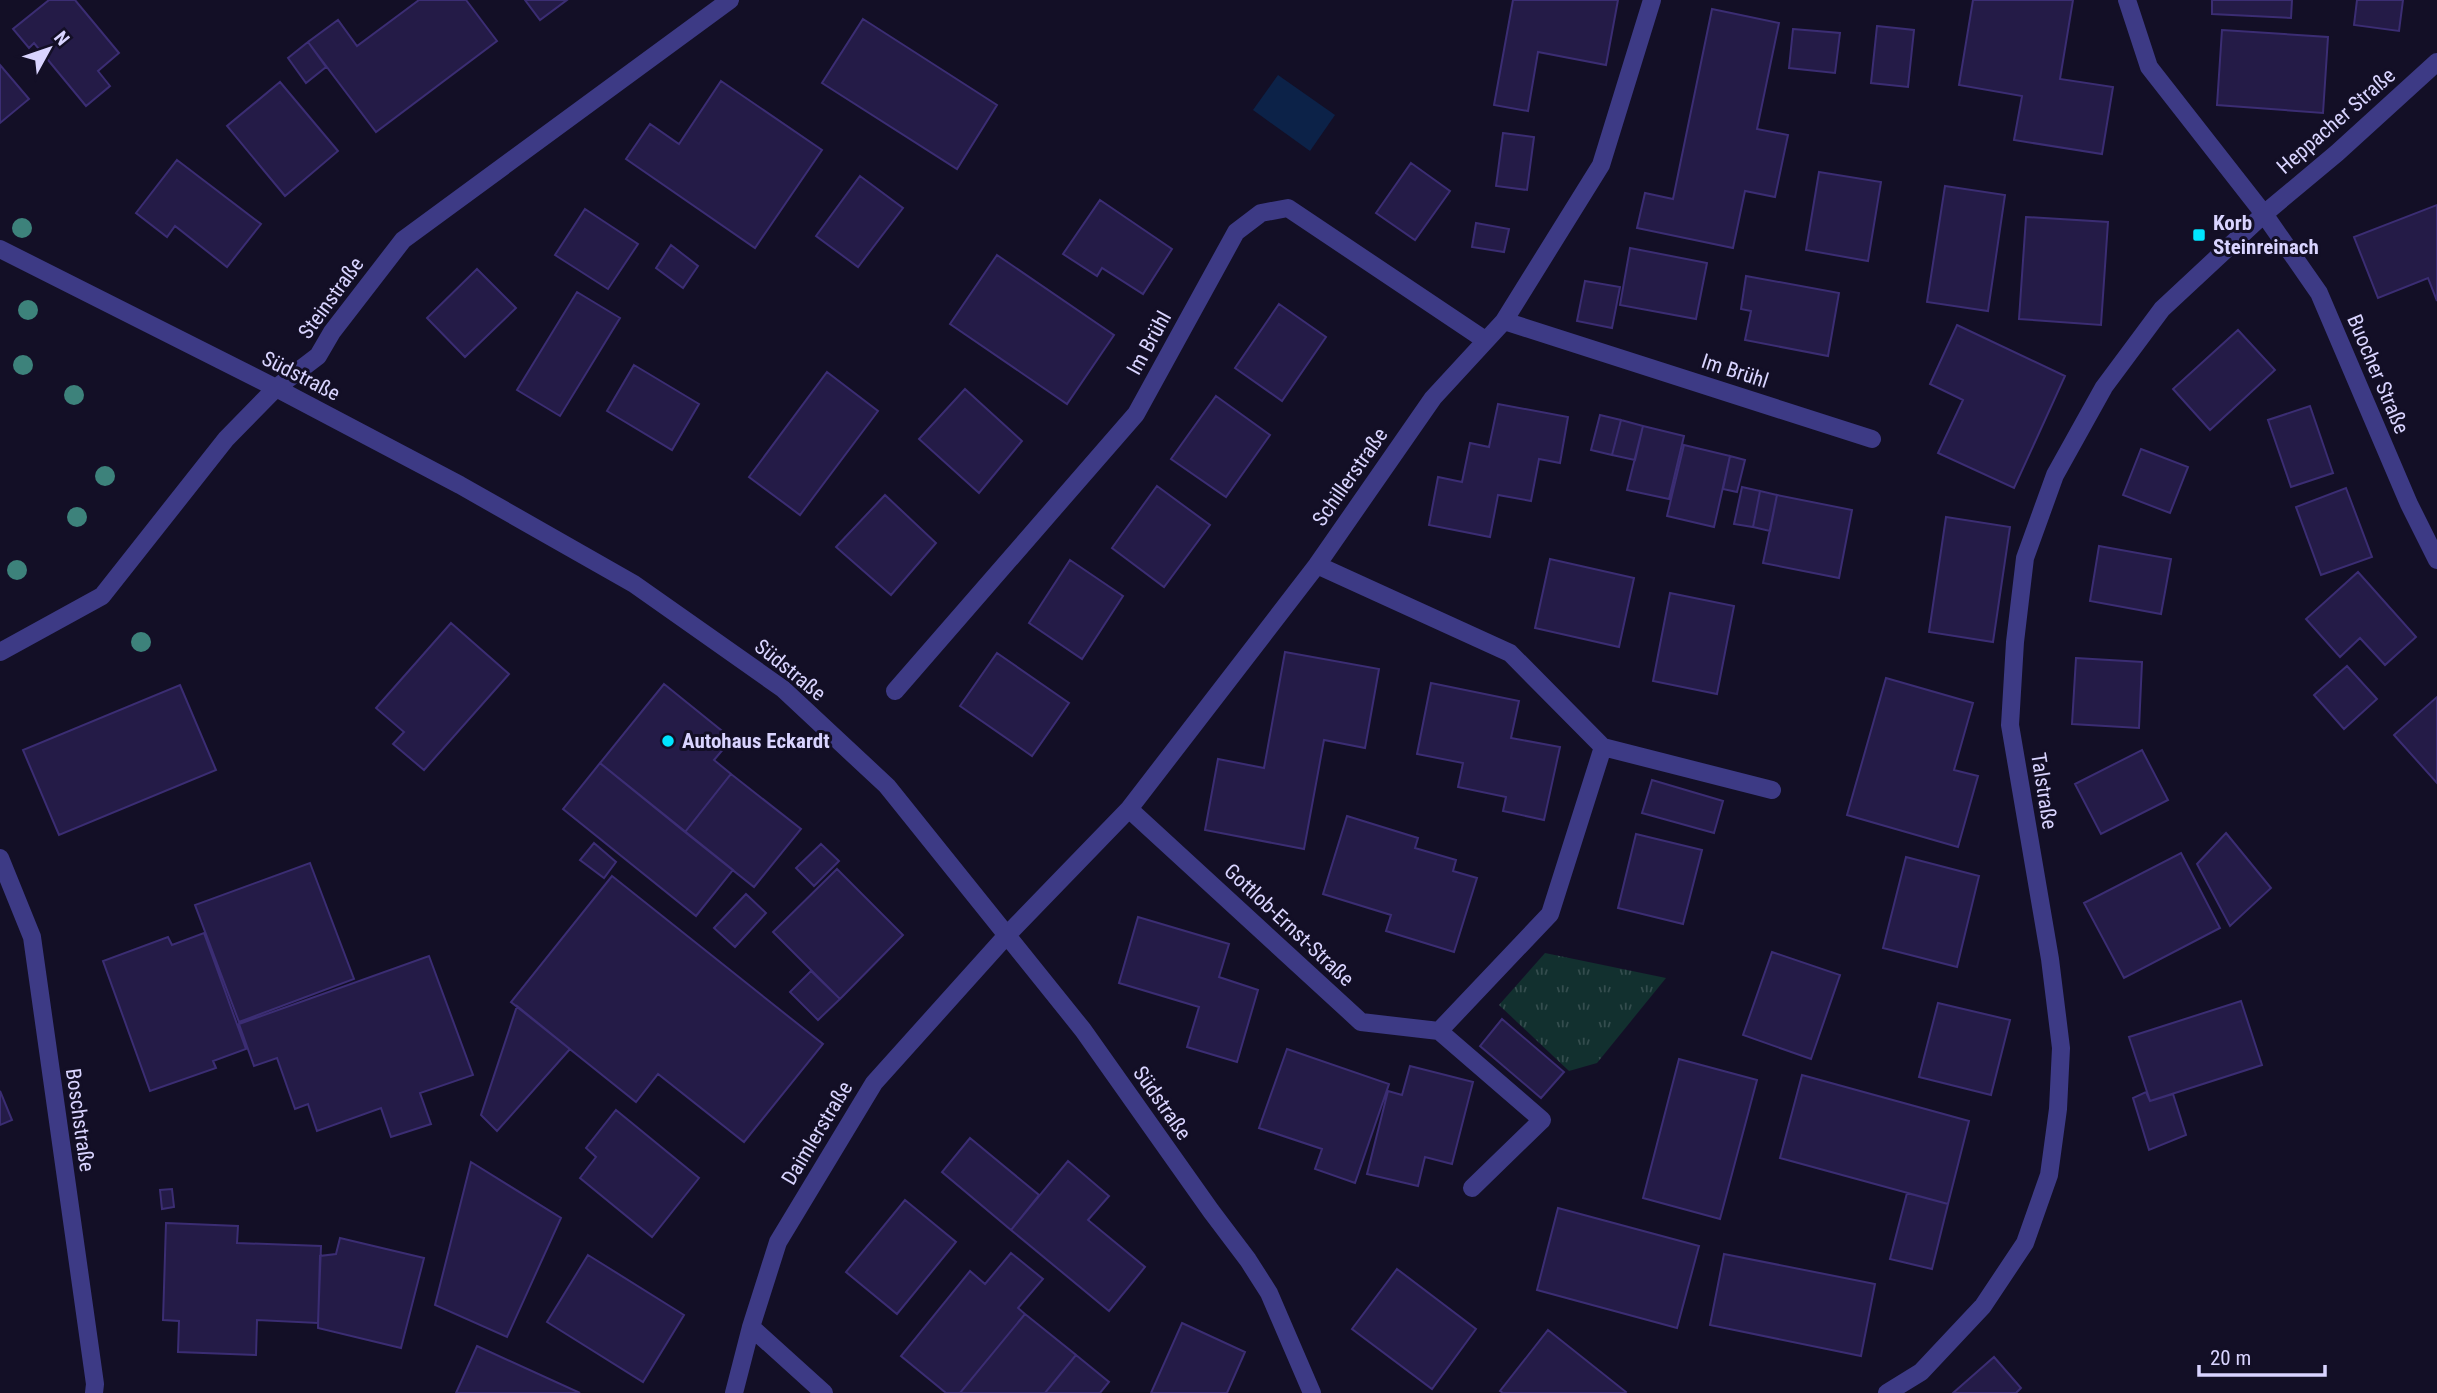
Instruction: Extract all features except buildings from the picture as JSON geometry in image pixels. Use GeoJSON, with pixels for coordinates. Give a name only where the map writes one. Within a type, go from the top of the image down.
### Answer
{"type":"FeatureCollection","features":[{"type":"Feature","properties":{"kind":"street","name":"Steinstraße"},"geometry":{"type":"LineString","coordinates":[[0,652],[102,596],[226,439],[276,388],[317,356],[332,332],[403,240],[730,0]]}},
{"type":"Feature","properties":{"kind":"street","name":"Schillerstraße"},"geometry":{"type":"LineString","coordinates":[[1007,934],[1129,809],[1317,565],[1433,398],[1504,321],[1601,165],[1652,0]]}},
{"type":"Feature","properties":{"kind":"street","name":"Buocher Straße"},"geometry":{"type":"LineString","coordinates":[[2127,0],[2150,67],[2264,214],[2319,293],[2409,504],[2437,560]]}},
{"type":"Feature","properties":{"kind":"street","name":"Heppacher Straße"},"geometry":{"type":"LineString","coordinates":[[2264,214],[2337,153],[2437,62]]}},
{"type":"Feature","properties":{"kind":"street","name":"Im Brühl"},"geometry":{"type":"LineString","coordinates":[[895,691],[1136,414],[1236,232],[1261,213],[1288,208],[1369,270],[1485,340]]}},
{"type":"Feature","properties":{"kind":"street","name":"Talstraße"},"geometry":{"type":"LineString","coordinates":[[1886,1393],[1921,1372],[1983,1306],[2025,1243],[2049,1175],[2058,1109],[2061,1048],[2050,959],[2010,724],[2015,642],[2025,558],[2055,475],[2104,387],[2162,309],[2264,214]]}},
{"type":"Feature","properties":{"kind":"street","name":"Südstraße"},"geometry":{"type":"LineString","coordinates":[[0,249],[276,388],[460,485],[634,584],[783,689],[887,786],[1083,1030],[1269,1293],[1311,1393]]}},
{"type":"Feature","properties":{"kind":"street","name":"Im Brühl"},"geometry":{"type":"LineString","coordinates":[[1504,321],[1872,439]]}},
{"type":"Feature","properties":{"kind":"street"},"geometry":{"type":"LineString","coordinates":[[1317,565],[1510,653],[1603,747],[1772,790]]}},
{"type":"Feature","properties":{"kind":"street"},"geometry":{"type":"LineString","coordinates":[[1472,1188],[1542,1120],[1439,1031],[1550,915],[1603,747]]}},
{"type":"Feature","properties":{"kind":"street","name":"Gottlob-Ernst-Straße"},"geometry":{"type":"LineString","coordinates":[[1129,809],[1361,1022],[1439,1031]]}},
{"type":"Feature","properties":{"kind":"street","name":"Boschstraße"},"geometry":{"type":"LineString","coordinates":[[0,858],[32,937],[95,1384],[94,1393]]}},
{"type":"Feature","properties":{"kind":"street","name":"Daimlerstraße"},"geometry":{"type":"LineString","coordinates":[[734,1393],[751,1327],[778,1242],[874,1083],[1007,934]]}},
{"type":"Feature","properties":{"kind":"street"},"geometry":{"type":"LineString","coordinates":[[751,1327],[824,1393]]}},
{"type":"Feature","properties":{"kind":"green space"},"geometry":{"type":"Polygon","coordinates":[[[1545,953],[1666,978],[1597,1063],[1569,1071],[1499,1005],[1545,953]]]}},
{"type":"Feature","properties":{"kind":"water"},"geometry":{"type":"Polygon","coordinates":[[[1278,75],[1335,115],[1310,151],[1253,110],[1278,75]]]}},
{"type":"Feature","properties":{"kind":"place","name":"Korb Steinreinach"},"geometry":{"type":"Point","coordinates":[2199,235]}},
{"type":"Feature","properties":{"kind":"place","name":"Autohaus Eckardt"},"geometry":{"type":"Point","coordinates":[668,741]}}]}
